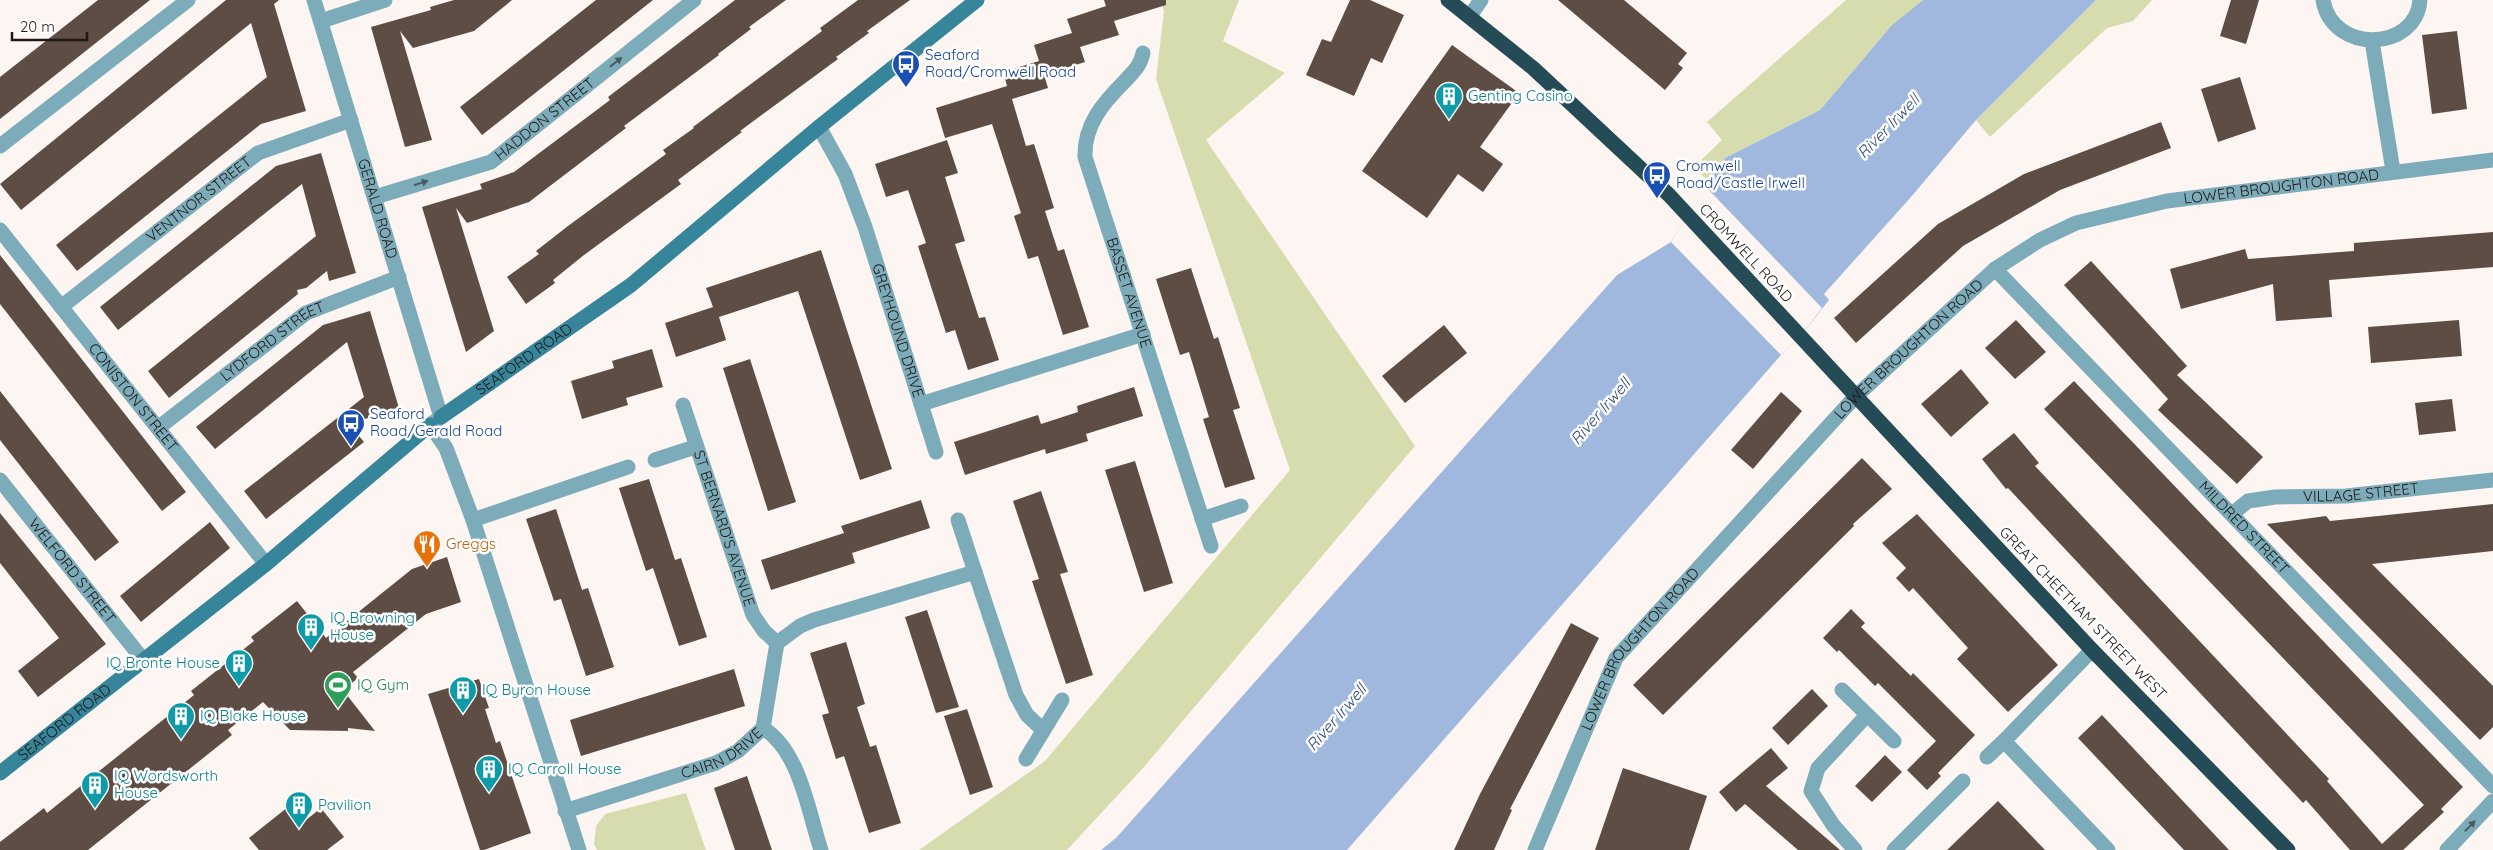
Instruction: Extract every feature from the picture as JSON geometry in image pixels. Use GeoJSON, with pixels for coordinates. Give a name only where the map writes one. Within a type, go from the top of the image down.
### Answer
{"type":"FeatureCollection","features":[{"type":"Feature","properties":{"kind":"highway","name":"CROMWELL ROAD"},"geometry":{"type":"LineString","coordinates":[[1448,0],[1470,16],[1592,122],[1688,216],[1855,397]]}},
{"type":"Feature","properties":{"kind":"highway","name":"GREAT CHEETHAM STREET WEST"},"geometry":{"type":"LineString","coordinates":[[1855,397],[2092,650],[2288,850]]}},
{"type":"Feature","properties":{"kind":"street"},"geometry":{"type":"LineString","coordinates":[[0,146],[188,0]]}},
{"type":"Feature","properties":{"kind":"street","name":"GERALD ROAD"},"geometry":{"type":"LineString","coordinates":[[314,0],[399,277],[436,421],[473,520],[565,812],[579,850]]}},
{"type":"Feature","properties":{"kind":"street"},"geometry":{"type":"LineString","coordinates":[[321,21],[385,0]]}},
{"type":"Feature","properties":{"kind":"street","name":"HADDON STREET"},"geometry":{"type":"LineString","coordinates":[[374,197],[490,162],[694,0]]}},
{"type":"Feature","properties":{"kind":"street","name":"SEAFORD ROAD"},"geometry":{"type":"LineString","coordinates":[[0,773],[266,564],[436,421],[631,285],[819,127],[977,0]]}},
{"type":"Feature","properties":{"kind":"street"},"geometry":{"type":"LineString","coordinates":[[1470,16],[1481,0]]}},
{"type":"Feature","properties":{"kind":"street"},"geometry":{"type":"LineString","coordinates":[[2323,0],[2330,18],[2341,30],[2356,38],[2372,41],[2388,38],[2402,31],[2413,19],[2420,0]]}},
{"type":"Feature","properties":{"kind":"street"},"geometry":{"type":"LineString","coordinates":[[2372,41],[2393,171]]}},
{"type":"Feature","properties":{"kind":"street","name":"BASSET AVENUE"},"geometry":{"type":"LineString","coordinates":[[1143,53],[1140,65],[1104,102],[1084,142],[1085,157],[1211,546]]}},
{"type":"Feature","properties":{"kind":"street","name":"VENTNOR STREET"},"geometry":{"type":"LineString","coordinates":[[61,306],[258,153],[351,120]]}},
{"type":"Feature","properties":{"kind":"street","name":"GREYHOUND DRIVE"},"geometry":{"type":"LineString","coordinates":[[819,127],[845,174],[868,236],[921,404],[1143,334]]}},
{"type":"Feature","properties":{"kind":"street","name":"LOWER BROUGHTON ROAD"},"geometry":{"type":"LineString","coordinates":[[1535,850],[1616,658],[1855,397],[1995,269],[2040,240],[2076,223],[2167,201],[2393,171],[2493,160]]}},
{"type":"Feature","properties":{"kind":"street","name":"CONISTON STREET"},"geometry":{"type":"LineString","coordinates":[[0,230],[266,564]]}},
{"type":"Feature","properties":{"kind":"street","name":"MILDRED STREET"},"geometry":{"type":"LineString","coordinates":[[1995,269],[2493,786]]}},
{"type":"Feature","properties":{"kind":"street","name":"LYDFORD STREET"},"geometry":{"type":"LineString","coordinates":[[158,428],[306,313],[399,277]]}},
{"type":"Feature","properties":{"kind":"street"},"geometry":{"type":"LineString","coordinates":[[921,404],[936,452]]}},
{"type":"Feature","properties":{"kind":"street","name":"ST BERNARD'S AVENUE"},"geometry":{"type":"LineString","coordinates":[[683,405],[695,447],[753,615],[764,632],[777,643]]}},
{"type":"Feature","properties":{"kind":"street"},"geometry":{"type":"LineString","coordinates":[[655,460],[695,447]]}},
{"type":"Feature","properties":{"kind":"street"},"geometry":{"type":"LineString","coordinates":[[473,520],[628,467]]}},
{"type":"Feature","properties":{"kind":"street","name":"WELFORD STREET"},"geometry":{"type":"LineString","coordinates":[[0,480],[144,661]]}},
{"type":"Feature","properties":{"kind":"street","name":"VILLAGE STREET"},"geometry":{"type":"LineString","coordinates":[[2232,514],[2248,501],[2275,496],[2346,496],[2493,480]]}},
{"type":"Feature","properties":{"kind":"street"},"geometry":{"type":"LineString","coordinates":[[1202,519],[1241,506]]}},
{"type":"Feature","properties":{"kind":"street"},"geometry":{"type":"LineString","coordinates":[[958,520],[1016,695],[1027,715],[1043,730]]}},
{"type":"Feature","properties":{"kind":"street"},"geometry":{"type":"LineString","coordinates":[[777,643],[800,626],[814,620],[975,572]]}},
{"type":"Feature","properties":{"kind":"street","name":"CAIRN DRIVE"},"geometry":{"type":"LineString","coordinates":[[565,812],[716,763],[738,751],[763,728],[777,643]]}},
{"type":"Feature","properties":{"kind":"street"},"geometry":{"type":"LineString","coordinates":[[1987,757],[2092,650]]}},
{"type":"Feature","properties":{"kind":"street"},"geometry":{"type":"LineString","coordinates":[[1842,690],[1894,741]]}},
{"type":"Feature","properties":{"kind":"street"},"geometry":{"type":"LineString","coordinates":[[1026,759],[1062,700]]}},
{"type":"Feature","properties":{"kind":"street"},"geometry":{"type":"LineString","coordinates":[[1855,850],[1833,825],[1811,791],[1818,768],[1867,715]]}},
{"type":"Feature","properties":{"kind":"street"},"geometry":{"type":"LineString","coordinates":[[763,728],[774,735],[789,755],[821,850]]}},
{"type":"Feature","properties":{"kind":"street"},"geometry":{"type":"LineString","coordinates":[[2004,741],[2108,850]]}},
{"type":"Feature","properties":{"kind":"street"},"geometry":{"type":"LineString","coordinates":[[1894,850],[1963,781]]}},
{"type":"Feature","properties":{"kind":"street"},"geometry":{"type":"LineString","coordinates":[[2446,850],[2493,801]]}},
{"type":"Feature","properties":{"kind":"green space"},"geometry":{"type":"Polygon","coordinates":[[[1161,0],[1239,0],[1223,41],[1285,73],[1206,140],[1415,446],[1143,768],[1067,850],[919,850],[1045,761],[1290,470],[1156,79],[1164,11],[1161,0]]]}},
{"type":"Feature","properties":{"kind":"green space"},"geometry":{"type":"Polygon","coordinates":[[[1846,0],[1923,0],[1892,25],[1820,110],[1725,158],[1709,182],[1694,167],[1722,140],[1707,122],[1846,0]]]}},
{"type":"Feature","properties":{"kind":"green space"},"geometry":{"type":"Polygon","coordinates":[[[2096,0],[2152,0],[2133,21],[2107,28],[1990,137],[1976,120],[2096,0]]]}},
{"type":"Feature","properties":{"kind":"green space"},"geometry":{"type":"Polygon","coordinates":[[[686,793],[706,850],[597,850],[594,844],[596,826],[605,814],[686,793]]]}},
{"type":"Feature","properties":{"kind":"water","name":"River Irwell"},"geometry":{"type":"Polygon","coordinates":[[[1923,0],[2096,0],[1976,120],[1911,197],[1824,294],[1829,300],[1800,337],[1781,355],[1347,850],[1101,850],[1117,837],[1617,275],[1671,242],[1725,158],[1820,110],[1892,25],[1923,0]]]}},
{"type":"Feature","properties":{"kind":"pier"},"geometry":{"type":"Polygon","coordinates":[[[1706,187],[1822,308],[1800,337],[1781,355],[1671,242],[1706,187]]]}},
{"type":"Feature","properties":{"kind":"building"},"geometry":{"type":"Polygon","coordinates":[[[98,0],[150,0],[0,119],[0,77],[98,0]]]}},
{"type":"Feature","properties":{"kind":"building"},"geometry":{"type":"Polygon","coordinates":[[[226,0],[279,0],[274,4],[306,111],[261,124],[77,271],[56,245],[267,77],[251,23],[21,210],[0,184],[226,0]]]}},
{"type":"Feature","properties":{"kind":"building"},"geometry":{"type":"Polygon","coordinates":[[[454,0],[512,0],[474,31],[413,48],[400,31],[432,140],[405,147],[371,27],[431,10],[430,7],[454,0]]]}},
{"type":"Feature","properties":{"kind":"building"},"geometry":{"type":"Polygon","coordinates":[[[596,0],[653,0],[482,135],[460,107],[596,0]]]}},
{"type":"Feature","properties":{"kind":"building"},"geometry":{"type":"Polygon","coordinates":[[[735,0],[786,0],[749,27],[751,29],[719,55],[624,126],[626,128],[529,202],[467,223],[456,208],[494,331],[466,352],[422,207],[482,189],[480,184],[514,172],[610,100],[608,97],[735,0]]]}},
{"type":"Feature","properties":{"kind":"building"},"geometry":{"type":"Polygon","coordinates":[[[858,0],[910,0],[867,31],[869,33],[836,57],[838,59],[740,131],[742,132],[678,180],[681,184],[584,255],[553,280],[555,283],[526,304],[507,277],[539,254],[536,251],[568,226],[666,154],[663,150],[822,31],[820,28],[858,0]]]}},
{"type":"Feature","properties":{"kind":"building"},"geometry":{"type":"Polygon","coordinates":[[[1104,0],[1166,0],[1166,5],[1114,21],[1119,35],[1080,47],[1085,62],[1044,75],[1048,88],[1012,99],[1026,146],[1034,144],[1054,208],[1045,211],[1058,251],[1064,249],[1089,327],[1063,335],[1038,256],[1028,259],[1014,216],[1021,213],[992,124],[945,138],[936,108],[1007,86],[1003,72],[1039,61],[1034,45],[1072,33],[1067,19],[1106,6],[1104,0]]]}},
{"type":"Feature","properties":{"kind":"building"},"geometry":{"type":"Polygon","coordinates":[[[1350,0],[1370,0],[1404,15],[1382,63],[1371,58],[1354,96],[1306,75],[1322,39],[1331,42],[1350,0]]]}},
{"type":"Feature","properties":{"kind":"building"},"geometry":{"type":"Polygon","coordinates":[[[1558,0],[1624,0],[1687,53],[1678,64],[1683,68],[1665,90],[1558,0]]]}},
{"type":"Feature","properties":{"kind":"building"},"geometry":{"type":"Polygon","coordinates":[[[2231,0],[2259,0],[2246,44],[2220,36],[2231,0]]]}},
{"type":"Feature","properties":{"kind":"building"},"geometry":{"type":"Polygon","coordinates":[[[2457,31],[2467,109],[2432,114],[2422,35],[2457,31]]]}},
{"type":"Feature","properties":{"kind":"building","name":"Genting Casino"},"geometry":{"type":"Polygon","coordinates":[[[1452,45],[1519,93],[1480,147],[1503,164],[1483,192],[1458,174],[1427,218],[1362,171],[1452,45]]]}},
{"type":"Feature","properties":{"kind":"building"},"geometry":{"type":"Polygon","coordinates":[[[2240,77],[2256,129],[2218,142],[2201,89],[2240,77]]]}},
{"type":"Feature","properties":{"kind":"building"},"geometry":{"type":"Polygon","coordinates":[[[2161,122],[2171,148],[2060,190],[1963,246],[1856,343],[1834,318],[1938,224],[2024,174],[2161,122]]]}},
{"type":"Feature","properties":{"kind":"building"},"geometry":{"type":"Polygon","coordinates":[[[947,140],[958,173],[945,177],[965,241],[955,244],[979,318],[985,317],[999,360],[968,370],[955,330],[946,333],[918,246],[926,243],[908,190],[886,197],[875,164],[947,140]]]}},
{"type":"Feature","properties":{"kind":"building"},"geometry":{"type":"Polygon","coordinates":[[[321,153],[356,273],[329,281],[327,271],[306,288],[297,290],[298,294],[169,398],[148,371],[316,236],[302,184],[118,330],[100,307],[276,166],[321,153]]]}},
{"type":"Feature","properties":{"kind":"building"},"geometry":{"type":"Polygon","coordinates":[[[2493,232],[2493,267],[2329,280],[2332,317],[2276,321],[2273,284],[2181,309],[2170,269],[2245,249],[2248,259],[2354,251],[2354,243],[2493,232]]]}},
{"type":"Feature","properties":{"kind":"building"},"geometry":{"type":"Polygon","coordinates":[[[821,250],[892,469],[860,480],[798,291],[719,317],[726,340],[676,357],[665,323],[713,307],[706,288],[821,250]]]}},
{"type":"Feature","properties":{"kind":"building"},"geometry":{"type":"Polygon","coordinates":[[[0,255],[186,492],[162,511],[0,304],[0,255]]]}},
{"type":"Feature","properties":{"kind":"building"},"geometry":{"type":"Polygon","coordinates":[[[2091,261],[2187,366],[2177,375],[2263,457],[2237,484],[2158,410],[2168,399],[2064,285],[2091,261]]]}},
{"type":"Feature","properties":{"kind":"building"},"geometry":{"type":"Polygon","coordinates":[[[1191,268],[1214,339],[1218,337],[1240,408],[1233,410],[1255,479],[1225,488],[1203,419],[1209,417],[1189,352],[1180,355],[1156,279],[1191,268]]]}},
{"type":"Feature","properties":{"kind":"building"},"geometry":{"type":"Polygon","coordinates":[[[370,311],[399,408],[349,424],[364,442],[266,519],[244,491],[364,397],[347,342],[215,449],[196,427],[323,325],[370,311]]]}},
{"type":"Feature","properties":{"kind":"building"},"geometry":{"type":"Polygon","coordinates":[[[2016,320],[2046,352],[2015,379],[1985,348],[2016,320]]]}},
{"type":"Feature","properties":{"kind":"building"},"geometry":{"type":"Polygon","coordinates":[[[2459,320],[2462,356],[2371,363],[2368,327],[2459,320]]]}},
{"type":"Feature","properties":{"kind":"building"},"geometry":{"type":"Polygon","coordinates":[[[1444,325],[1467,353],[1405,403],[1382,376],[1444,325]]]}},
{"type":"Feature","properties":{"kind":"building"},"geometry":{"type":"Polygon","coordinates":[[[652,349],[663,387],[626,398],[628,405],[582,419],[571,381],[614,368],[612,361],[652,349]]]}},
{"type":"Feature","properties":{"kind":"building"},"geometry":{"type":"Polygon","coordinates":[[[750,359],[796,502],[768,511],[723,368],[750,359]]]}},
{"type":"Feature","properties":{"kind":"building"},"geometry":{"type":"Polygon","coordinates":[[[1961,369],[1989,403],[1951,437],[1921,404],[1961,369]]]}},
{"type":"Feature","properties":{"kind":"building"},"geometry":{"type":"Polygon","coordinates":[[[2074,381],[2463,787],[2441,809],[2444,812],[2403,850],[2350,850],[2306,800],[2303,803],[2008,488],[2006,489],[1982,459],[2014,433],[2039,463],[2035,466],[2329,779],[2327,781],[2382,844],[2424,805],[2044,409],[2074,381]]]}},
{"type":"Feature","properties":{"kind":"building"},"geometry":{"type":"Polygon","coordinates":[[[1134,387],[1143,416],[1086,434],[1088,441],[1046,454],[1045,449],[965,475],[954,442],[1038,415],[1041,424],[1078,412],[1077,406],[1134,387]]]}},
{"type":"Feature","properties":{"kind":"building"},"geometry":{"type":"Polygon","coordinates":[[[0,391],[119,542],[95,561],[0,440],[0,391]]]}},
{"type":"Feature","properties":{"kind":"building"},"geometry":{"type":"Polygon","coordinates":[[[1781,392],[1802,411],[1753,469],[1731,450],[1781,392]]]}},
{"type":"Feature","properties":{"kind":"building"},"geometry":{"type":"Polygon","coordinates":[[[2452,399],[2456,431],[2419,435],[2415,403],[2452,399]]]}},
{"type":"Feature","properties":{"kind":"building"},"geometry":{"type":"Polygon","coordinates":[[[1862,458],[1892,489],[1853,524],[1854,526],[1663,715],[1633,685],[1862,458]]]}},
{"type":"Feature","properties":{"kind":"building"},"geometry":{"type":"Polygon","coordinates":[[[1135,461],[1173,583],[1144,592],[1105,470],[1135,461]]]}},
{"type":"Feature","properties":{"kind":"building"},"geometry":{"type":"Polygon","coordinates":[[[649,479],[675,560],[681,558],[707,637],[679,646],[653,568],[646,571],[619,488],[649,479]]]}},
{"type":"Feature","properties":{"kind":"building"},"geometry":{"type":"Polygon","coordinates":[[[1041,491],[1068,572],[1060,574],[1093,675],[1066,684],[1032,581],[1039,579],[1013,501],[1041,491]]]}},
{"type":"Feature","properties":{"kind":"building"},"geometry":{"type":"Polygon","coordinates":[[[921,500],[930,528],[852,553],[855,563],[771,590],[761,560],[844,533],[841,526],[921,500]]]}},
{"type":"Feature","properties":{"kind":"building"},"geometry":{"type":"Polygon","coordinates":[[[2493,504],[2493,551],[2372,564],[2493,686],[2493,727],[2480,740],[2267,524],[2326,516],[2330,521],[2493,504]]]}},
{"type":"Feature","properties":{"kind":"building"},"geometry":{"type":"Polygon","coordinates":[[[556,509],[582,590],[588,588],[614,667],[586,676],[561,599],[554,601],[526,519],[556,509]]]}},
{"type":"Feature","properties":{"kind":"building"},"geometry":{"type":"Polygon","coordinates":[[[0,513],[106,644],[38,697],[18,671],[59,638],[0,563],[0,513]]]}},
{"type":"Feature","properties":{"kind":"building"},"geometry":{"type":"Polygon","coordinates":[[[1917,514],[2058,665],[2008,712],[1957,659],[1968,648],[1913,588],[1909,592],[1896,578],[1906,568],[1882,543],[1917,514]]]}},
{"type":"Feature","properties":{"kind":"building"},"geometry":{"type":"Polygon","coordinates":[[[210,522],[230,548],[141,622],[120,596],[210,522]]]}},
{"type":"Feature","properties":{"kind":"building"},"geometry":{"type":"Polygon","coordinates":[[[447,557],[461,602],[426,614],[353,672],[358,678],[343,690],[375,731],[348,728],[348,731],[290,730],[263,702],[228,730],[232,735],[88,850],[0,850],[0,842],[44,808],[47,813],[194,695],[191,691],[254,641],[251,637],[297,601],[326,638],[412,569],[447,557]]]}},
{"type":"Feature","properties":{"kind":"building"},"geometry":{"type":"Polygon","coordinates":[[[1851,609],[1865,623],[1861,627],[1911,676],[1913,673],[1975,735],[1938,773],[1941,776],[1927,790],[1907,770],[1936,741],[1878,683],[1875,686],[1839,650],[1837,652],[1823,638],[1851,609]]]}},
{"type":"Feature","properties":{"kind":"building"},"geometry":{"type":"Polygon","coordinates":[[[927,610],[959,707],[936,713],[905,617],[927,610]]]}},
{"type":"Feature","properties":{"kind":"building"},"geometry":{"type":"Polygon","coordinates":[[[1571,623],[1599,638],[1510,809],[1512,810],[1494,850],[1454,850],[1480,794],[1571,623]]]}},
{"type":"Feature","properties":{"kind":"building"},"geometry":{"type":"Polygon","coordinates":[[[846,642],[865,704],[857,707],[870,747],[876,745],[901,823],[869,833],[844,756],[836,759],[822,715],[829,713],[810,653],[846,642]]]}},
{"type":"Feature","properties":{"kind":"building"},"geometry":{"type":"Polygon","coordinates":[[[734,669],[745,706],[581,756],[570,720],[734,669]]]}},
{"type":"Feature","properties":{"kind":"building"},"geometry":{"type":"Polygon","coordinates":[[[479,679],[489,708],[485,709],[496,743],[500,741],[531,833],[484,850],[480,850],[428,694],[479,679]]]}},
{"type":"Feature","properties":{"kind":"building"},"geometry":{"type":"Polygon","coordinates":[[[1812,689],[1828,706],[1788,745],[1772,728],[1812,689]]]}},
{"type":"Feature","properties":{"kind":"building"},"geometry":{"type":"Polygon","coordinates":[[[967,709],[993,787],[970,795],[944,716],[967,709]]]}},
{"type":"Feature","properties":{"kind":"building"},"geometry":{"type":"Polygon","coordinates":[[[2102,715],[2229,850],[2184,850],[2078,738],[2102,715]]]}},
{"type":"Feature","properties":{"kind":"building"},"geometry":{"type":"Polygon","coordinates":[[[1771,748],[1788,768],[1766,786],[1840,850],[1798,850],[1745,804],[1736,812],[1719,792],[1771,748]]]}},
{"type":"Feature","properties":{"kind":"building"},"geometry":{"type":"Polygon","coordinates":[[[1885,755],[1902,772],[1872,802],[1855,786],[1885,755]]]}},
{"type":"Feature","properties":{"kind":"building"},"geometry":{"type":"Polygon","coordinates":[[[1623,768],[1707,796],[1689,850],[1595,850],[1623,768]]]}},
{"type":"Feature","properties":{"kind":"building"},"geometry":{"type":"Polygon","coordinates":[[[747,776],[772,850],[735,850],[714,788],[747,776]]]}},
{"type":"Feature","properties":{"kind":"building"},"geometry":{"type":"Polygon","coordinates":[[[1998,801],[2045,850],[1947,850],[1998,801]]]}},
{"type":"Feature","properties":{"kind":"building","name":"Pavilion"},"geometry":{"type":"Polygon","coordinates":[[[293,803],[306,820],[321,808],[344,837],[327,850],[259,850],[249,838],[293,803]]]}},
{"type":"Feature","properties":{"kind":"place","name":"Seaford Road/Cromwell Road"},"geometry":{"type":"Point","coordinates":[906,88]}},
{"type":"Feature","properties":{"kind":"place","name":"Genting Casino"},"geometry":{"type":"Point","coordinates":[1449,120]}},
{"type":"Feature","properties":{"kind":"place","name":"Cromwell Road/Castle Irwell"},"geometry":{"type":"Point","coordinates":[1657,199]}},
{"type":"Feature","properties":{"kind":"place","name":"Seaford Road/Gerald Road"},"geometry":{"type":"Point","coordinates":[351,447]}},
{"type":"Feature","properties":{"kind":"place","name":"Greggs"},"geometry":{"type":"Point","coordinates":[427,568]}},
{"type":"Feature","properties":{"kind":"place","name":"IQ Browning House"},"geometry":{"type":"Point","coordinates":[311,651]}},
{"type":"Feature","properties":{"kind":"place","name":"IQ Bronte House"},"geometry":{"type":"Point","coordinates":[239,687]}},
{"type":"Feature","properties":{"kind":"place","name":"IQ Gym"},"geometry":{"type":"Point","coordinates":[338,709]}},
{"type":"Feature","properties":{"kind":"place","name":"IQ Byron House"},"geometry":{"type":"Point","coordinates":[463,714]}},
{"type":"Feature","properties":{"kind":"place","name":"IQ Blake House"},"geometry":{"type":"Point","coordinates":[181,740]}},
{"type":"Feature","properties":{"kind":"place","name":"IQ Carroll House"},"geometry":{"type":"Point","coordinates":[489,793]}},
{"type":"Feature","properties":{"kind":"place","name":"IQ Wordsworth House"},"geometry":{"type":"Point","coordinates":[95,809]}},
{"type":"Feature","properties":{"kind":"place","name":"Pavilion"},"geometry":{"type":"Point","coordinates":[299,829]}}]}
